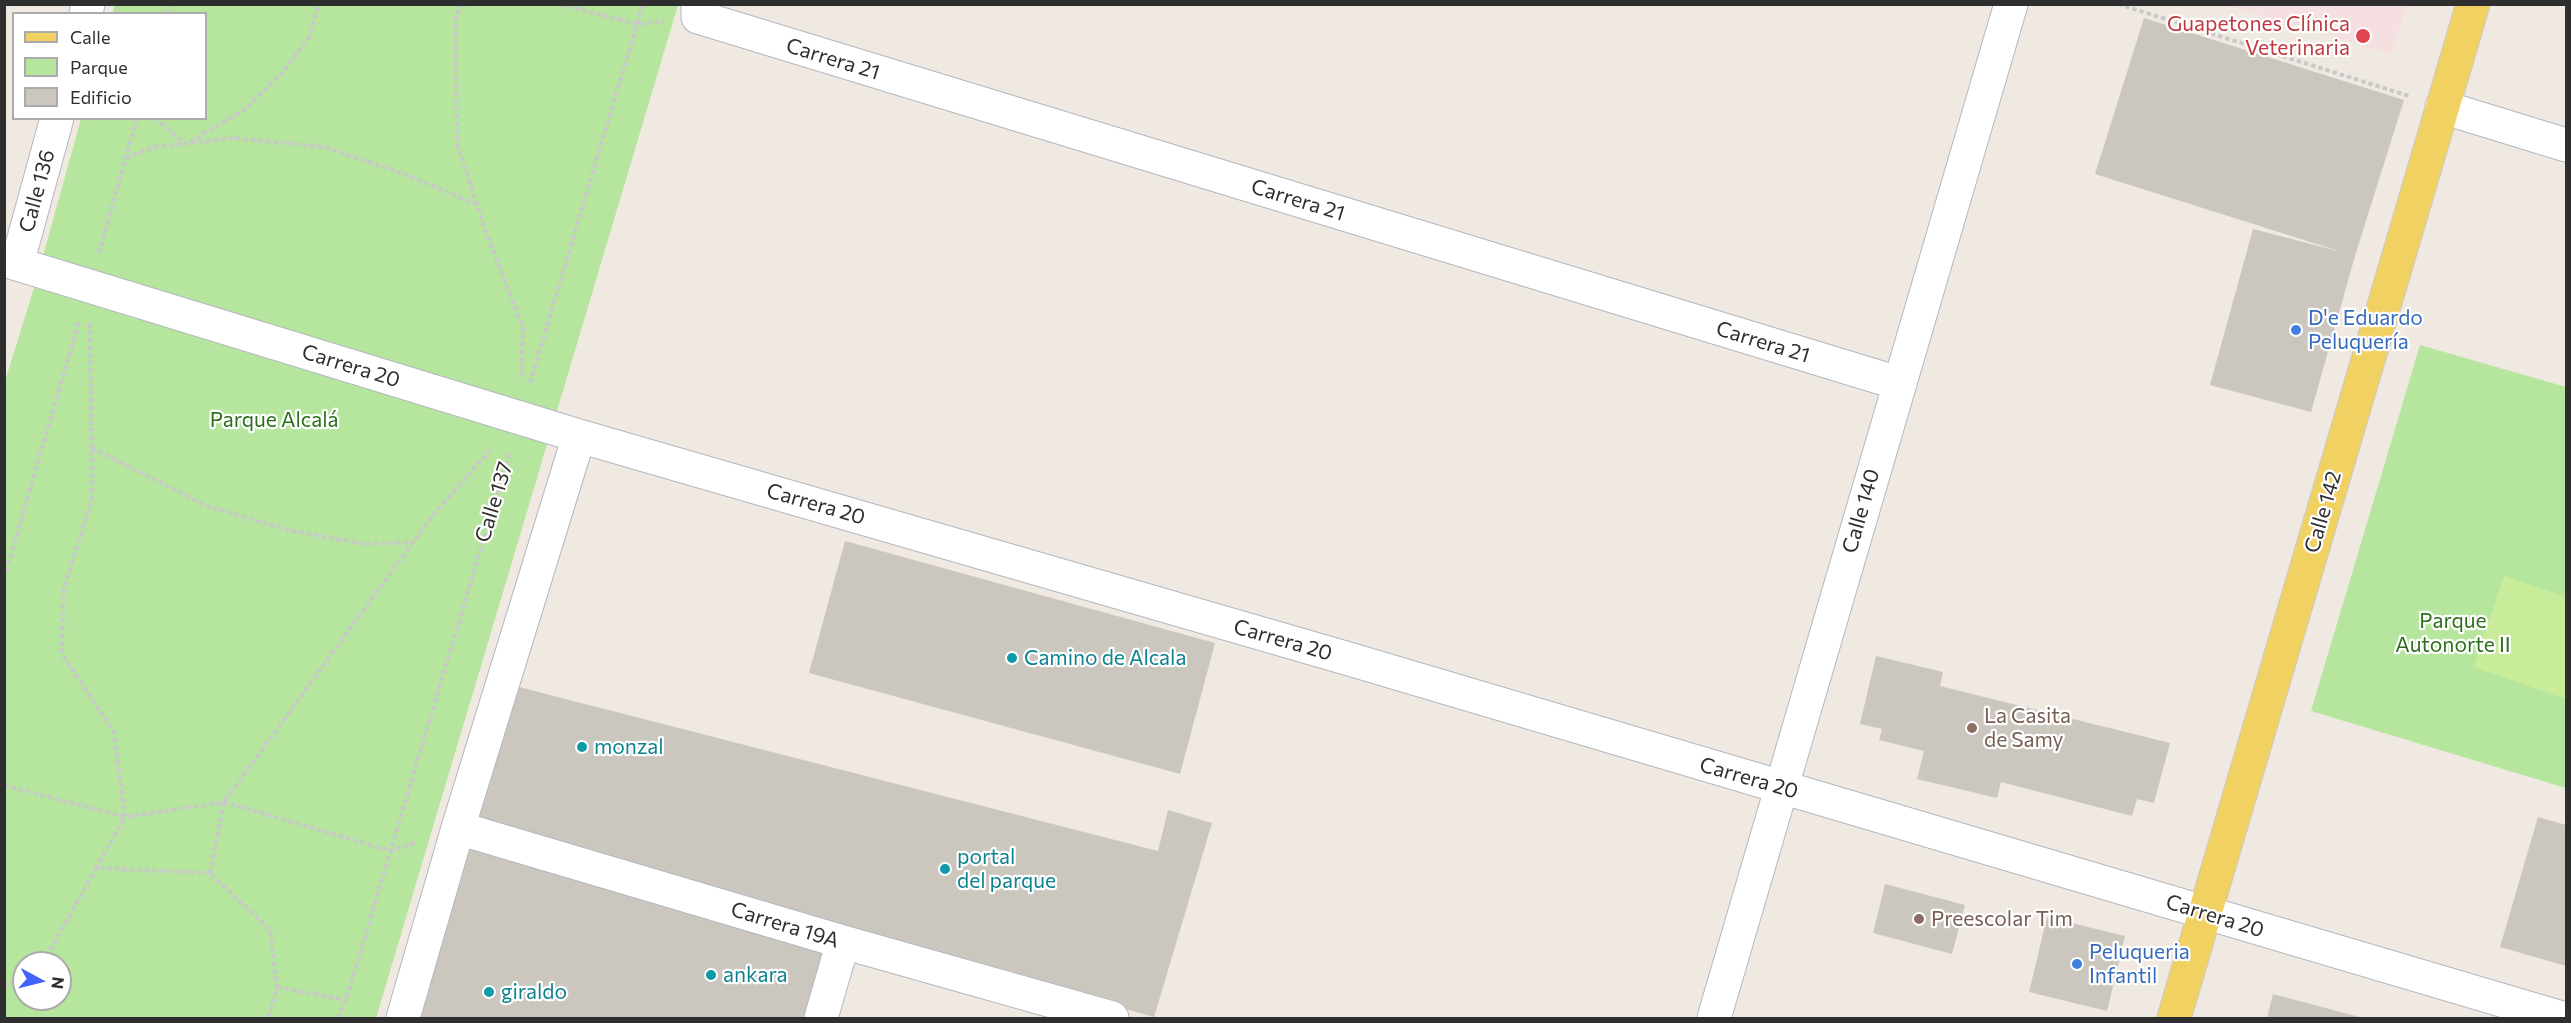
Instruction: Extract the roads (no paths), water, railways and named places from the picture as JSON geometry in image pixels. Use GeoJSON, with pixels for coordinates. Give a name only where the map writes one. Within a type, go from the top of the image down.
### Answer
{"type":"FeatureCollection","features":[{"type":"Feature","properties":{"kind":"main road","name":"Calle 142"},"geometry":{"type":"LineString","coordinates":[[2174,1018],[2430,103],[2473,4]]}},
{"type":"Feature","properties":{"kind":"street","name":"Calle 140"},"geometry":{"type":"LineString","coordinates":[[1714,1018],[1898,383],[2011,4]]}},
{"type":"Feature","properties":{"kind":"street","name":"Carrera 21"},"geometry":{"type":"LineString","coordinates":[[698,11],[1898,383]]}},
{"type":"Feature","properties":{"kind":"street"},"geometry":{"type":"LineString","coordinates":[[2430,103],[2566,144]]}},
{"type":"Feature","properties":{"kind":"street","name":"Calle 136"},"geometry":{"type":"LineString","coordinates":[[11,262],[56,120]]}},
{"type":"Feature","properties":{"kind":"street","name":"Carrera 20"},"geometry":{"type":"LineString","coordinates":[[11,262],[579,436],[1349,659],[2204,914],[2562,1018]]}},
{"type":"Feature","properties":{"kind":"street"},"geometry":{"type":"LineString","coordinates":[[403,1018],[458,828],[579,436]]}},
{"type":"Feature","properties":{"kind":"street","name":"Carrera 19A"},"geometry":{"type":"LineString","coordinates":[[458,828],[843,942],[1112,1018]]}},
{"type":"Feature","properties":{"kind":"street"},"geometry":{"type":"LineString","coordinates":[[821,1018],[843,942]]}},
{"type":"Feature","properties":{"kind":"place","name":"Guapetones Clínica Veterinaria"},"geometry":{"type":"Point","coordinates":[2363,36]}},
{"type":"Feature","properties":{"kind":"place","name":"D'e Eduardo Peluquería"},"geometry":{"type":"Point","coordinates":[2296,330]}},
{"type":"Feature","properties":{"kind":"place","name":"Camino de Alcala"},"geometry":{"type":"Point","coordinates":[1012,658]}},
{"type":"Feature","properties":{"kind":"place","name":"La Casita de Samy"},"geometry":{"type":"Point","coordinates":[1972,728]}},
{"type":"Feature","properties":{"kind":"place","name":"monzal"},"geometry":{"type":"Point","coordinates":[582,747]}},
{"type":"Feature","properties":{"kind":"place","name":"portal del parque"},"geometry":{"type":"Point","coordinates":[945,869]}},
{"type":"Feature","properties":{"kind":"place","name":"Preescolar Tim"},"geometry":{"type":"Point","coordinates":[1919,919]}},
{"type":"Feature","properties":{"kind":"place","name":"Peluqueria Infantil"},"geometry":{"type":"Point","coordinates":[2077,964]}},
{"type":"Feature","properties":{"kind":"place","name":"ankara"},"geometry":{"type":"Point","coordinates":[711,975]}},
{"type":"Feature","properties":{"kind":"place","name":"giraldo"},"geometry":{"type":"Point","coordinates":[489,992]}},
{"type":"Feature","properties":{"kind":"park label","name":"Parque Alcalá"},"geometry":{"type":"Point","coordinates":[274,420]}},
{"type":"Feature","properties":{"kind":"park label","name":"Parque Autonorte II"},"geometry":{"type":"Point","coordinates":[2453,633]}}]}
